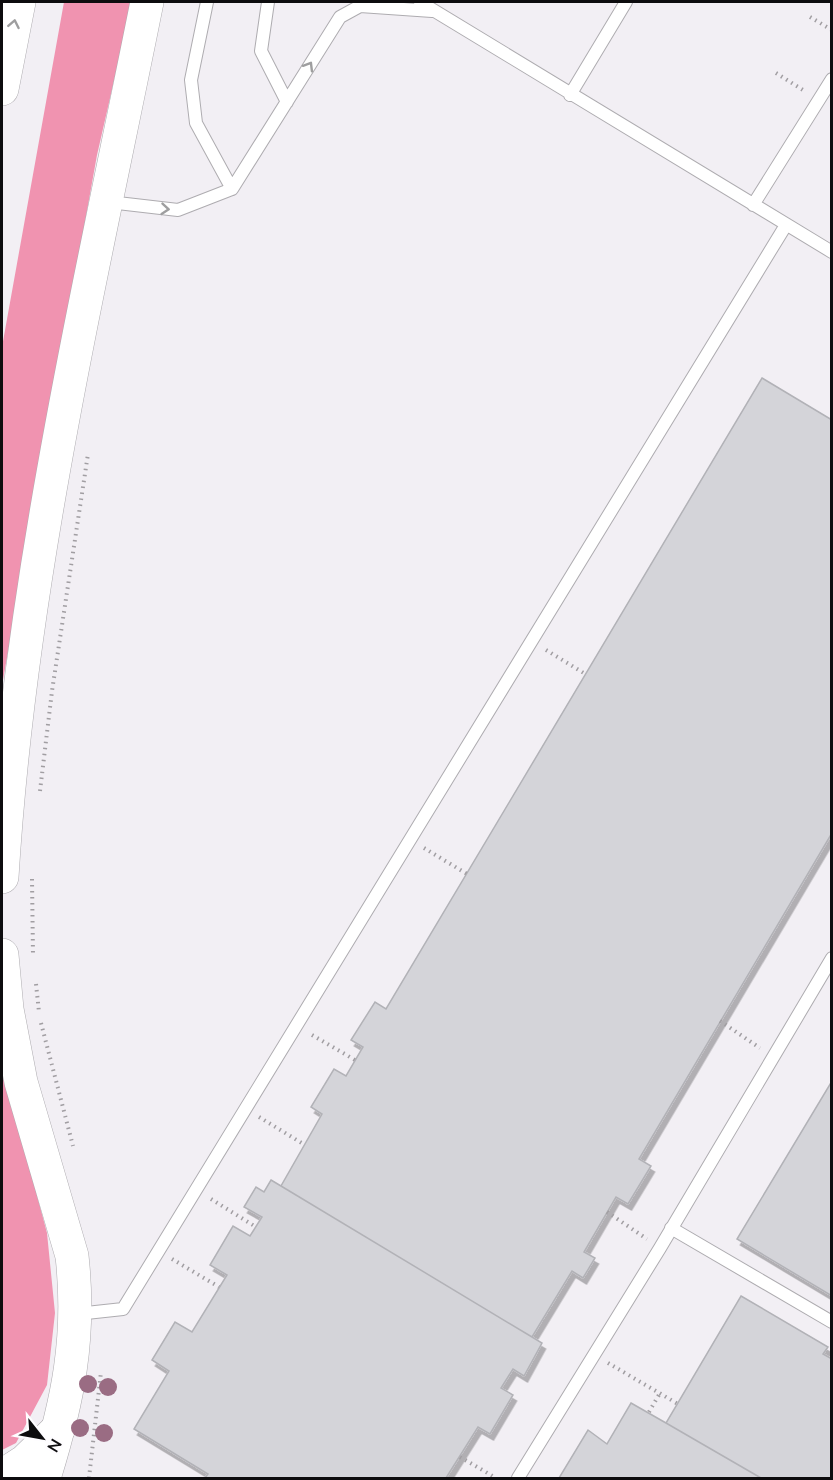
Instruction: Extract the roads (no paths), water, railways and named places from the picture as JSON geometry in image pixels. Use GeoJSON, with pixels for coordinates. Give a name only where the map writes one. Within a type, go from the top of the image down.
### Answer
{"type":"FeatureCollection","features":[{"type":"Feature","properties":{"kind":"main road"},"geometry":{"type":"LineString","coordinates":[[2,89],[19,2]]}},
{"type":"Feature","properties":{"kind":"main road"},"geometry":{"type":"LineString","coordinates":[[17,876],[21,691],[41,545],[147,2]]}},
{"type":"Feature","properties":{"kind":"main road"},"geometry":{"type":"LineString","coordinates":[[2,955],[7,1009],[21,1082],[72,1256],[76,1314],[73,1366],[59,1428],[44,1479]]}},
{"type":"Feature","properties":{"kind":"main road"},"geometry":{"type":"LineString","coordinates":[[2,1476],[25,1461],[59,1428]]}},
{"type":"Feature","properties":{"kind":"lane"},"geometry":{"type":"LineString","coordinates":[[207,2],[191,80],[196,123],[232,189]]}},
{"type":"Feature","properties":{"kind":"lane"},"geometry":{"type":"LineString","coordinates":[[268,2],[261,51],[287,102]]}},
{"type":"Feature","properties":{"kind":"lane"},"geometry":{"type":"LineString","coordinates":[[420,2],[831,252]]}},
{"type":"Feature","properties":{"kind":"lane"},"geometry":{"type":"LineString","coordinates":[[570,95],[626,2]]}},
{"type":"Feature","properties":{"kind":"lane"},"geometry":{"type":"LineString","coordinates":[[107,202],[178,210],[232,189],[340,17],[360,6],[434,11]]}},
{"type":"Feature","properties":{"kind":"lane"},"geometry":{"type":"LineString","coordinates":[[753,205],[831,79]]}},
{"type":"Feature","properties":{"kind":"lane"},"geometry":{"type":"LineString","coordinates":[[76,1314],[123,1309],[530,640],[786,225]]}},
{"type":"Feature","properties":{"kind":"lane"},"geometry":{"type":"LineString","coordinates":[[518,1479],[592,1354],[660,1248],[831,958]]}},
{"type":"Feature","properties":{"kind":"lane"},"geometry":{"type":"LineString","coordinates":[[671,1228],[831,1322]]}}]}
